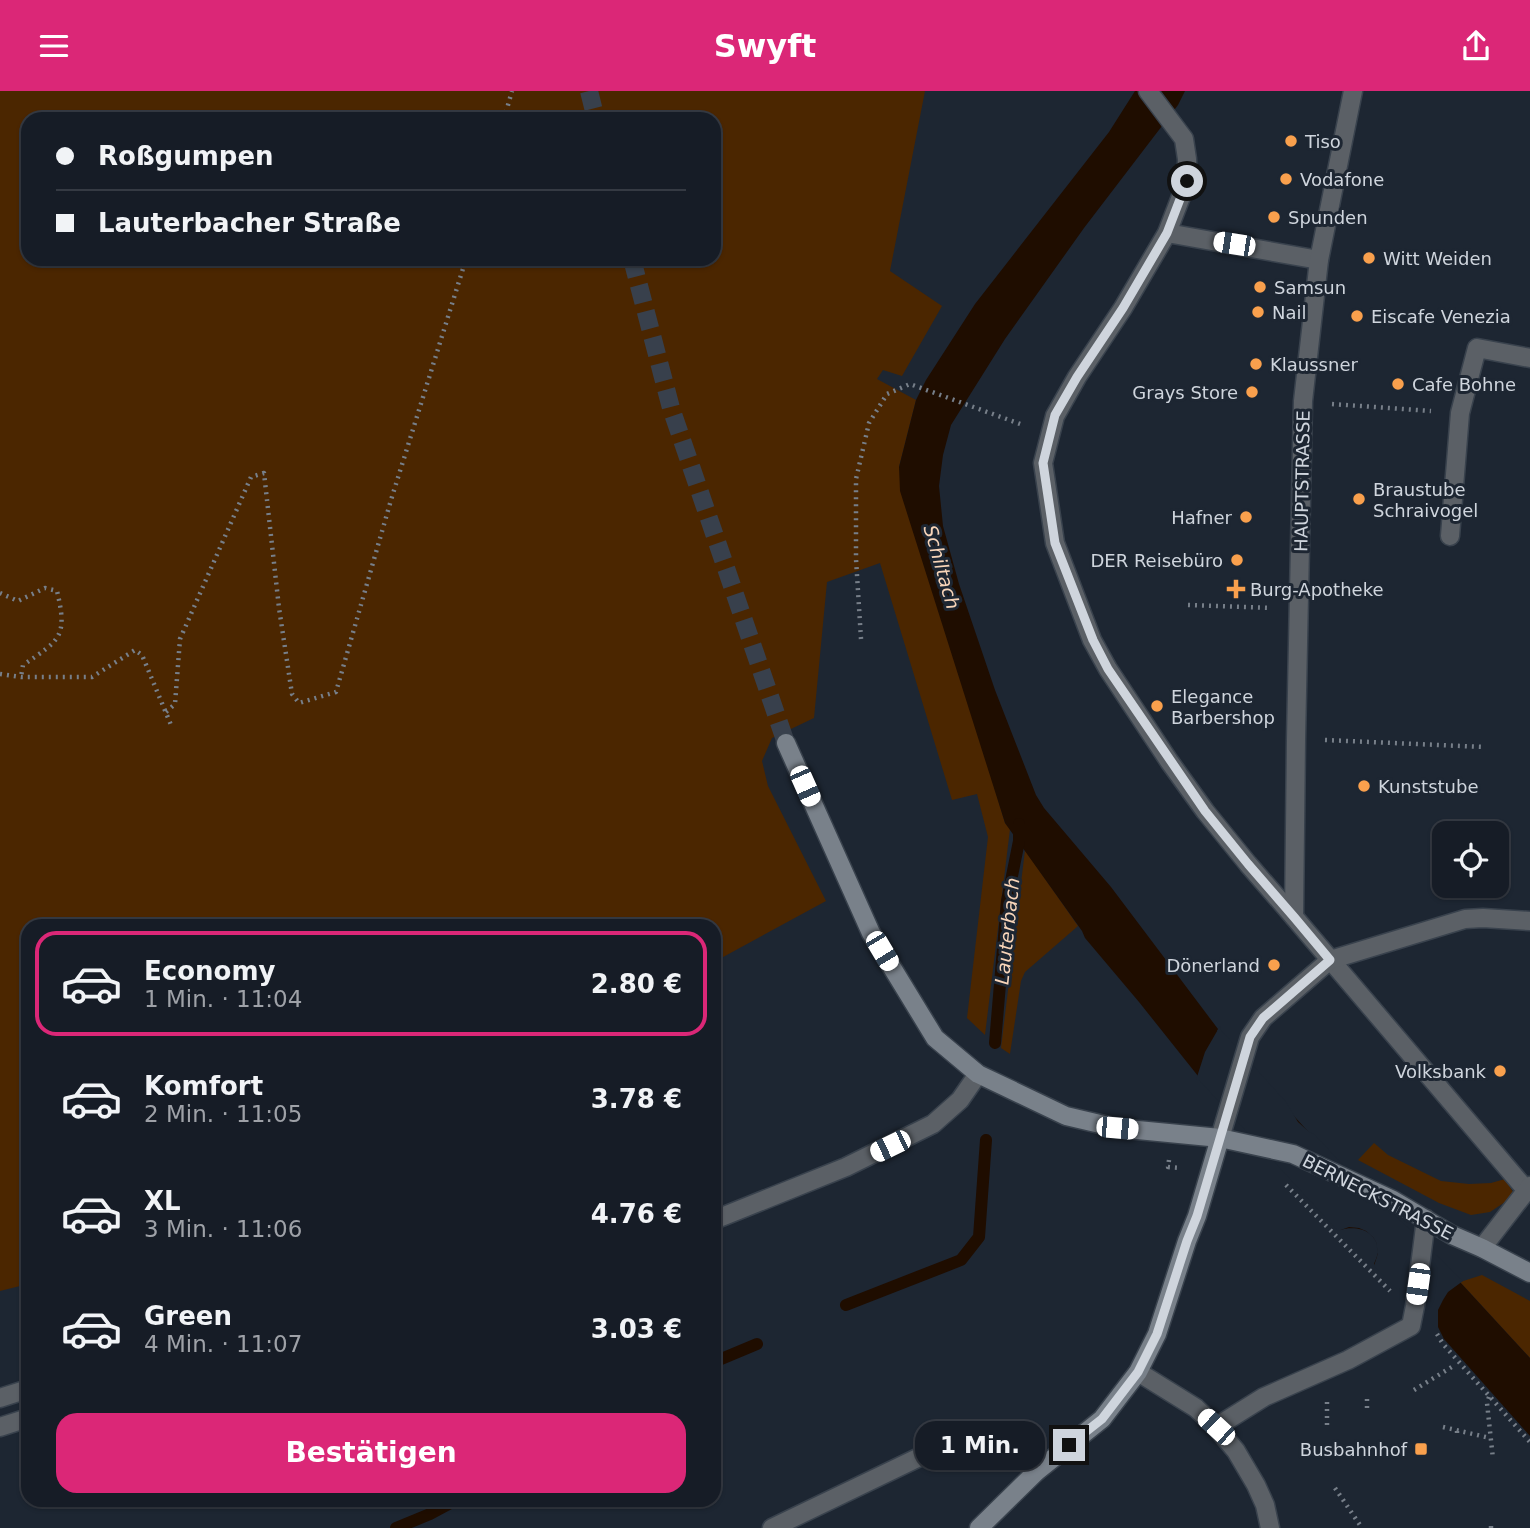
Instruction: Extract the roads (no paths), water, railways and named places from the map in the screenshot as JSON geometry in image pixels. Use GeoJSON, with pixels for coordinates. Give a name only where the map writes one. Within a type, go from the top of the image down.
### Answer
{"type":"FeatureCollection","features":[{"type":"Feature","properties":{"kind":"main road","name":"BERNECKSTRASSE"},"geometry":{"type":"LineString","coordinates":[[786,743],[871,933],[935,1038],[978,1074],[1066,1116],[1117,1128],[1220,1138],[1293,1154],[1393,1201],[1452,1235],[1530,1273]]}},
{"type":"Feature","properties":{"kind":"main road"},"geometry":{"type":"LineString","coordinates":[[979,1528],[1036,1472],[1102,1419],[1138,1372],[1157,1334],[1220,1138]]}},
{"type":"Feature","properties":{"kind":"street"},"geometry":{"type":"LineString","coordinates":[[1148,91],[1184,139],[1187,181],[1167,233],[1055,415],[1043,463],[1055,543],[1093,640],[1116,680],[1205,811],[1528,1188],[1482,1248]]}},
{"type":"Feature","properties":{"kind":"street","name":"HAUPTSTRASSE"},"geometry":{"type":"LineString","coordinates":[[1294,917],[1303,401],[1319,260],[1353,91]]}},
{"type":"Feature","properties":{"kind":"street"},"geometry":{"type":"LineString","coordinates":[[1167,233],[1319,260]]}},
{"type":"Feature","properties":{"kind":"street"},"geometry":{"type":"LineString","coordinates":[[1450,536],[1460,413],[1477,348],[1530,358]]}},
{"type":"Feature","properties":{"kind":"street"},"geometry":{"type":"LineString","coordinates":[[1220,1138],[1250,1037],[1263,1018],[1330,960],[1465,919],[1530,921]]}},
{"type":"Feature","properties":{"kind":"street"},"geometry":{"type":"LineString","coordinates":[[721,1217],[846,1167],[933,1124],[960,1100],[978,1074]]}},
{"type":"Feature","properties":{"kind":"street"},"geometry":{"type":"LineString","coordinates":[[1216,1427],[1264,1397],[1348,1360],[1411,1326],[1426,1219]]}},
{"type":"Feature","properties":{"kind":"street"},"geometry":{"type":"LineString","coordinates":[[1138,1372],[1196,1408],[1216,1427],[1236,1451],[1252,1477],[1265,1505],[1270,1528]]}},
{"type":"Feature","properties":{"kind":"street"},"geometry":{"type":"LineString","coordinates":[[0,1398],[21,1391]]}},
{"type":"Feature","properties":{"kind":"street"},"geometry":{"type":"LineString","coordinates":[[0,1427],[21,1420]]}},
{"type":"Feature","properties":{"kind":"street"},"geometry":{"type":"LineString","coordinates":[[772,1528],[930,1452],[967,1442],[992,1443],[1017,1455],[1036,1472]]}},
{"type":"Feature","properties":{"kind":"water","name":"Schiltach"},"geometry":{"type":"Polygon","coordinates":[[[1135,91],[1185,91],[1178,105],[1084,228],[1005,339],[951,425],[939,486],[943,526],[959,584],[995,690],[1036,795],[1044,808],[1111,887],[1217,1031],[1341,1168],[1460,1282],[1530,1358],[1530,1436],[1444,1339],[1438,1327],[1374,1264],[1378,1253],[1375,1239],[1360,1229],[1340,1230],[1198,1076],[1085,938],[1005,823],[900,491],[899,467],[916,400],[926,380],[975,304],[1109,132],[1135,91]]]}},
{"type":"Feature","properties":{"kind":"waterway","name":"Lauterbach"},"geometry":{"type":"LineString","coordinates":[[995,1043],[1007,901],[1019,841],[1019,824]]}},
{"type":"Feature","properties":{"kind":"waterway","name":"Lauterbach"},"geometry":{"type":"LineString","coordinates":[[846,1305],[961,1260],[979,1237],[986,1140]]}},
{"type":"Feature","properties":{"kind":"waterway","name":"Lauterbach"},"geometry":{"type":"LineString","coordinates":[[721,1359],[757,1344]]}},
{"type":"Feature","properties":{"kind":"waterway","name":"Lauterbach"},"geometry":{"type":"LineString","coordinates":[[396,1528],[443,1507]]}},
{"type":"Feature","properties":{"kind":"tunnel"},"geometry":{"type":"LineString","coordinates":[[589,91],[594,112]]}},
{"type":"Feature","properties":{"kind":"tunnel"},"geometry":{"type":"LineString","coordinates":[[634,266],[671,408],[786,743]]}},
{"type":"Feature","properties":{"kind":"place","name":"Tiso"},"geometry":{"type":"Point","coordinates":[1291,141]}},
{"type":"Feature","properties":{"kind":"place","name":"Vodafone"},"geometry":{"type":"Point","coordinates":[1286,179]}},
{"type":"Feature","properties":{"kind":"place","name":"Spunden"},"geometry":{"type":"Point","coordinates":[1274,217]}},
{"type":"Feature","properties":{"kind":"place","name":"Witt Weiden"},"geometry":{"type":"Point","coordinates":[1369,258]}},
{"type":"Feature","properties":{"kind":"place","name":"Samsun"},"geometry":{"type":"Point","coordinates":[1260,287]}},
{"type":"Feature","properties":{"kind":"place","name":"Nail"},"geometry":{"type":"Point","coordinates":[1258,312]}},
{"type":"Feature","properties":{"kind":"place","name":"Eiscafe Venezia"},"geometry":{"type":"Point","coordinates":[1357,316]}},
{"type":"Feature","properties":{"kind":"place","name":"Klaussner"},"geometry":{"type":"Point","coordinates":[1256,364]}},
{"type":"Feature","properties":{"kind":"place","name":"Cafe Bohne"},"geometry":{"type":"Point","coordinates":[1398,384]}},
{"type":"Feature","properties":{"kind":"place","name":"Grays Store"},"geometry":{"type":"Point","coordinates":[1252,392]}},
{"type":"Feature","properties":{"kind":"place","name":"Braustube Schraivogel"},"geometry":{"type":"Point","coordinates":[1359,499]}},
{"type":"Feature","properties":{"kind":"place","name":"Hafner"},"geometry":{"type":"Point","coordinates":[1246,517]}},
{"type":"Feature","properties":{"kind":"place","name":"DER Reisebüro"},"geometry":{"type":"Point","coordinates":[1237,560]}},
{"type":"Feature","properties":{"kind":"place","name":"Burg-Apotheke"},"geometry":{"type":"Point","coordinates":[1236,589]}},
{"type":"Feature","properties":{"kind":"place","name":"Elegance Barbershop"},"geometry":{"type":"Point","coordinates":[1157,706]}},
{"type":"Feature","properties":{"kind":"place","name":"Kunststube"},"geometry":{"type":"Point","coordinates":[1364,786]}},
{"type":"Feature","properties":{"kind":"place","name":"Dönerland"},"geometry":{"type":"Point","coordinates":[1274,965]}},
{"type":"Feature","properties":{"kind":"place","name":"Volksbank"},"geometry":{"type":"Point","coordinates":[1500,1071]}},
{"type":"Feature","properties":{"kind":"place","name":"Busbahnhof"},"geometry":{"type":"Point","coordinates":[1421,1449]}}]}
